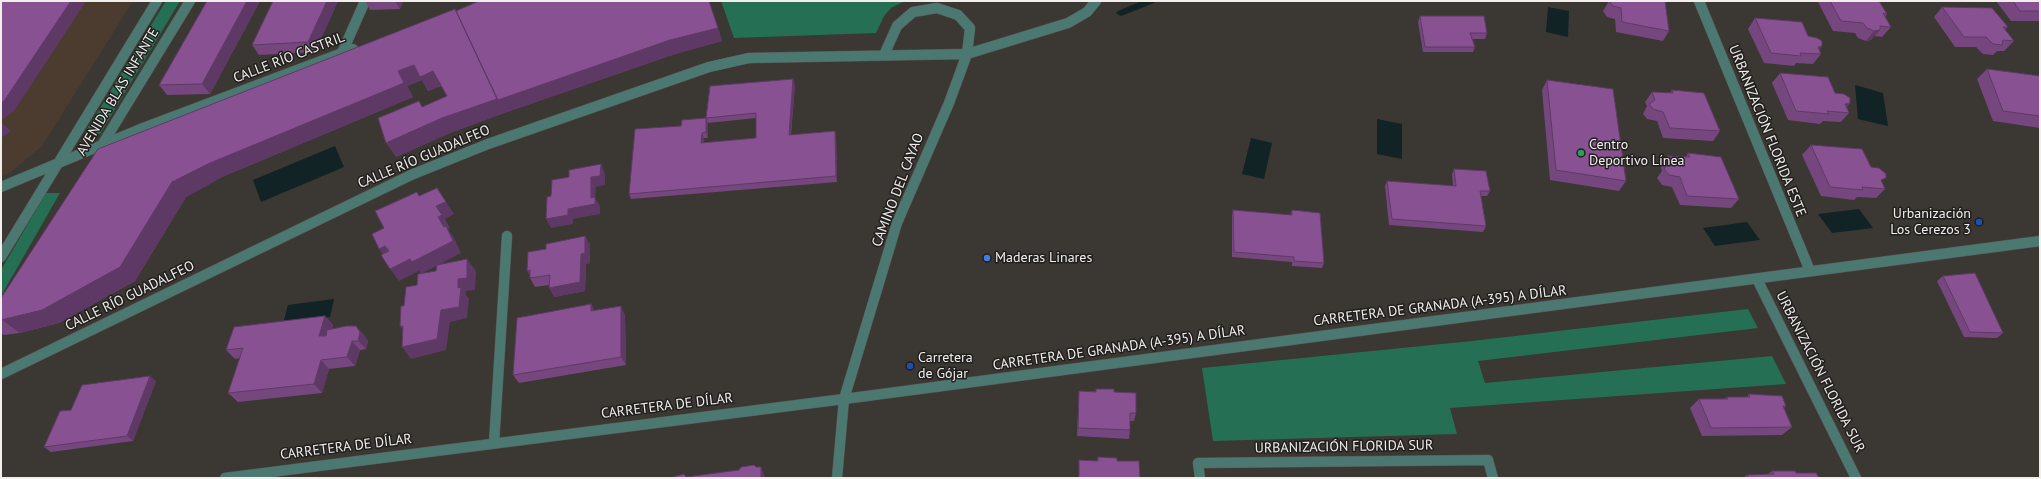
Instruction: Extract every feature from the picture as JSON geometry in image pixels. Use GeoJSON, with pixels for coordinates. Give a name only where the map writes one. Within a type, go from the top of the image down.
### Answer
{"type":"FeatureCollection","features":[{"type":"Feature","properties":{"kind":"street","name":"AVENIDA BLAS INFANTE"},"geometry":{"type":"LineString","coordinates":[[1,257],[157,1]]}},
{"type":"Feature","properties":{"kind":"street","name":"AVENIDA BLAS INFANTE"},"geometry":{"type":"LineString","coordinates":[[92,161],[190,1]]}},
{"type":"Feature","properties":{"kind":"street"},"geometry":{"type":"LineString","coordinates":[[342,53],[366,1]]}},
{"type":"Feature","properties":{"kind":"street"},"geometry":{"type":"LineString","coordinates":[[967,54],[1068,22],[1088,12],[1096,1]]}},
{"type":"Feature","properties":{"kind":"street","name":"URBANIZACIÓN FLORIDA ESTE"},"geometry":{"type":"LineString","coordinates":[[1699,1],[1810,271]]}},
{"type":"Feature","properties":{"kind":"street"},"geometry":{"type":"LineString","coordinates":[[884,55],[897,26],[913,12],[938,4]]}},
{"type":"Feature","properties":{"kind":"street","name":"CAMINO DEL CAYAO"},"geometry":{"type":"LineString","coordinates":[[837,478],[844,399],[897,223],[949,103],[967,54],[970,28],[958,15],[938,4]]}},
{"type":"Feature","properties":{"kind":"street","name":"CALLE RÍO CASTRIL"},"geometry":{"type":"LineString","coordinates":[[1,187],[102,145],[363,45]]}},
{"type":"Feature","properties":{"kind":"street","name":"CALLE RÍO GUADALFEO"},"geometry":{"type":"LineString","coordinates":[[1,374],[411,175],[488,144],[709,67],[749,58],[967,54]]}},
{"type":"Feature","properties":{"kind":"street"},"geometry":{"type":"LineString","coordinates":[[494,443],[507,236]]}},
{"type":"Feature","properties":{"kind":"street","name":"CARRETERA DE GRANADA (A-395) A DÍLAR"},"geometry":{"type":"LineString","coordinates":[[844,399],[2040,241]]}},
{"type":"Feature","properties":{"kind":"street","name":"URBANIZACIÓN FLORIDA SUR"},"geometry":{"type":"LineString","coordinates":[[1756,279],[1856,478]]}},
{"type":"Feature","properties":{"kind":"street","name":"CARRETERA DE DÍLAR"},"geometry":{"type":"LineString","coordinates":[[225,478],[844,399]]}},
{"type":"Feature","properties":{"kind":"street","name":"URBANIZACIÓN FLORIDA SUR"},"geometry":{"type":"LineString","coordinates":[[1200,478],[1198,463],[1488,460],[1493,478]]}},
{"type":"Feature","properties":{"kind":"shaded area"},"geometry":{"type":"Polygon","coordinates":[[[1,1],[133,1],[42,146],[10,173],[1,176],[1,1]]]}},
{"type":"Feature","properties":{"kind":"shaded area"},"geometry":{"type":"Polygon","coordinates":[[[1548,7],[1569,11],[1568,37],[1546,32],[1548,7]]]}},
{"type":"Feature","properties":{"kind":"shaded area"},"geometry":{"type":"Polygon","coordinates":[[[1855,85],[1883,93],[1888,126],[1858,119],[1855,85]]]}},
{"type":"Feature","properties":{"kind":"shaded area"},"geometry":{"type":"Polygon","coordinates":[[[1377,119],[1402,124],[1402,159],[1377,154],[1377,119]]]}},
{"type":"Feature","properties":{"kind":"shaded area"},"geometry":{"type":"Polygon","coordinates":[[[1251,138],[1272,143],[1264,179],[1242,174],[1251,138]]]}},
{"type":"Feature","properties":{"kind":"shaded area"},"geometry":{"type":"Polygon","coordinates":[[[335,146],[344,167],[261,202],[253,180],[335,146]]]}},
{"type":"Feature","properties":{"kind":"shaded area"},"geometry":{"type":"Polygon","coordinates":[[[1859,209],[1873,228],[1832,233],[1818,214],[1859,209]]]}},
{"type":"Feature","properties":{"kind":"shaded area"},"geometry":{"type":"Polygon","coordinates":[[[1747,222],[1760,240],[1715,246],[1703,228],[1747,222]]]}},
{"type":"Feature","properties":{"kind":"shaded area"},"geometry":{"type":"Polygon","coordinates":[[[334,299],[330,317],[283,324],[288,305],[334,299]]]}},
{"type":"Feature","properties":{"kind":"green space"},"geometry":{"type":"Polygon","coordinates":[[[166,1],[180,1],[100,134],[84,134],[166,1]]]}},
{"type":"Feature","properties":{"kind":"green space"},"geometry":{"type":"Polygon","coordinates":[[[721,1],[905,1],[891,8],[884,16],[876,33],[734,38],[721,1]]]}},
{"type":"Feature","properties":{"kind":"green space"},"geometry":{"type":"Polygon","coordinates":[[[46,193],[60,193],[1,296],[1,270],[46,193]]]}},
{"type":"Feature","properties":{"kind":"green space"},"geometry":{"type":"Polygon","coordinates":[[[1748,309],[1758,328],[1478,361],[1485,383],[1772,356],[1786,384],[1450,408],[1457,434],[1213,441],[1202,368],[1472,341],[1748,309]]]}},
{"type":"Feature","properties":{"kind":"building"},"geometry":{"type":"Polygon","coordinates":[[[1,1],[71,1],[4,101],[1,103],[1,1]]]}},
{"type":"Feature","properties":{"kind":"building"},"geometry":{"type":"Polygon","coordinates":[[[207,1],[247,1],[202,84],[159,85],[207,1]]]}},
{"type":"Feature","properties":{"kind":"building"},"geometry":{"type":"Polygon","coordinates":[[[273,1],[327,1],[308,42],[252,45],[273,1]]]}},
{"type":"Feature","properties":{"kind":"building"},"geometry":{"type":"Polygon","coordinates":[[[479,1],[709,1],[718,28],[670,40],[498,100],[456,11],[479,1]]]}},
{"type":"Feature","properties":{"kind":"building"},"geometry":{"type":"Polygon","coordinates":[[[1609,1],[1665,1],[1669,31],[1622,22],[1621,8],[1613,6],[1609,1]]]}},
{"type":"Feature","properties":{"kind":"building"},"geometry":{"type":"Polygon","coordinates":[[[1830,1],[1879,1],[1887,14],[1883,13],[1891,27],[1880,26],[1880,30],[1874,31],[1867,28],[1863,23],[1841,21],[1830,1]]]}},
{"type":"Feature","properties":{"kind":"building"},"geometry":{"type":"Polygon","coordinates":[[[2013,1],[2040,1],[2040,11],[2020,11],[2013,1]]]}},
{"type":"Feature","properties":{"kind":"building"},"geometry":{"type":"Polygon","coordinates":[[[1942,7],[1992,8],[2008,27],[2003,27],[2014,41],[2003,40],[2002,45],[1993,44],[1986,37],[1964,37],[1942,7]]]}},
{"type":"Feature","properties":{"kind":"building"},"geometry":{"type":"Polygon","coordinates":[[[455,9],[497,99],[442,118],[386,143],[378,118],[419,101],[422,107],[447,96],[433,71],[420,77],[414,65],[398,71],[404,83],[210,163],[172,182],[120,267],[42,310],[1,320],[1,298],[98,149],[455,9]]]}},
{"type":"Feature","properties":{"kind":"building"},"geometry":{"type":"Polygon","coordinates":[[[1420,16],[1484,16],[1487,33],[1470,33],[1475,47],[1425,47],[1420,16]]]}},
{"type":"Feature","properties":{"kind":"building"},"geometry":{"type":"Polygon","coordinates":[[[1755,18],[1802,22],[1808,36],[1822,41],[1822,46],[1818,47],[1821,54],[1800,53],[1801,56],[1771,53],[1755,18]]]}},
{"type":"Feature","properties":{"kind":"building"},"geometry":{"type":"Polygon","coordinates":[[[1987,69],[2040,76],[2040,116],[2003,111],[1987,69]]]}},
{"type":"Feature","properties":{"kind":"building"},"geometry":{"type":"Polygon","coordinates":[[[1780,73],[1828,77],[1835,93],[1844,94],[1850,98],[1850,103],[1845,104],[1849,113],[1827,111],[1829,114],[1796,111],[1780,73]]]}},
{"type":"Feature","properties":{"kind":"building"},"geometry":{"type":"Polygon","coordinates":[[[793,79],[789,135],[835,131],[836,176],[629,194],[635,129],[681,126],[682,120],[706,118],[710,86],[793,79]],[[756,113],[706,118],[706,132],[702,133],[701,143],[756,138],[756,113]]]}},
{"type":"Feature","properties":{"kind":"building"},"geometry":{"type":"Polygon","coordinates":[[[1547,80],[1613,89],[1626,181],[1556,170],[1547,80]]]}},
{"type":"Feature","properties":{"kind":"building"},"geometry":{"type":"Polygon","coordinates":[[[1672,90],[1704,93],[1720,131],[1670,128],[1663,112],[1653,109],[1649,104],[1655,100],[1652,92],[1673,93],[1672,90]]]}},
{"type":"Feature","properties":{"kind":"building"},"geometry":{"type":"Polygon","coordinates":[[[1811,145],[1862,149],[1871,167],[1879,168],[1886,174],[1886,178],[1881,180],[1885,189],[1862,187],[1863,190],[1830,187],[1811,145]]]}},
{"type":"Feature","properties":{"kind":"building"},"geometry":{"type":"Polygon","coordinates":[[[1688,153],[1721,157],[1739,199],[1687,196],[1680,177],[1669,175],[1664,169],[1667,165],[1671,164],[1667,156],[1690,157],[1688,153]]]}},
{"type":"Feature","properties":{"kind":"building"},"geometry":{"type":"Polygon","coordinates":[[[601,164],[600,176],[591,177],[591,198],[595,197],[595,204],[568,209],[568,215],[546,219],[547,197],[551,196],[552,180],[569,177],[569,170],[601,164]]]}},
{"type":"Feature","properties":{"kind":"building"},"geometry":{"type":"Polygon","coordinates":[[[1454,169],[1486,171],[1490,191],[1480,191],[1486,226],[1392,219],[1387,181],[1456,186],[1454,169]]]}},
{"type":"Feature","properties":{"kind":"building"},"geometry":{"type":"Polygon","coordinates":[[[437,188],[446,202],[436,206],[442,215],[438,217],[444,227],[446,226],[453,241],[412,262],[410,259],[390,269],[381,255],[389,251],[385,246],[379,249],[372,234],[384,228],[375,211],[417,192],[419,196],[437,188]]]}},
{"type":"Feature","properties":{"kind":"building"},"geometry":{"type":"Polygon","coordinates":[[[1233,210],[1292,215],[1292,210],[1320,213],[1324,263],[1294,261],[1294,257],[1234,252],[1233,210]]]}},
{"type":"Feature","properties":{"kind":"building"},"geometry":{"type":"Polygon","coordinates":[[[585,236],[585,253],[581,254],[580,282],[549,288],[550,275],[530,278],[530,270],[527,271],[528,252],[546,249],[546,244],[585,236]]]}},
{"type":"Feature","properties":{"kind":"building"},"geometry":{"type":"Polygon","coordinates":[[[467,259],[467,278],[458,279],[458,288],[461,287],[459,307],[441,310],[437,339],[402,347],[403,326],[400,326],[401,306],[404,306],[406,287],[417,285],[418,274],[436,271],[437,265],[467,259]]]}},
{"type":"Feature","properties":{"kind":"building"},"geometry":{"type":"Polygon","coordinates":[[[1975,273],[2003,333],[1970,332],[1943,276],[1975,273]]]}},
{"type":"Feature","properties":{"kind":"building"},"geometry":{"type":"Polygon","coordinates":[[[591,304],[591,311],[621,306],[621,357],[513,375],[517,318],[591,304]]]}},
{"type":"Feature","properties":{"kind":"building"},"geometry":{"type":"Polygon","coordinates":[[[325,316],[319,336],[326,336],[327,330],[346,326],[356,326],[360,332],[358,341],[352,341],[347,357],[321,360],[314,384],[228,393],[243,348],[226,350],[234,327],[325,316]]]}},
{"type":"Feature","properties":{"kind":"building"},"geometry":{"type":"Polygon","coordinates":[[[150,376],[127,436],[44,447],[60,411],[71,410],[82,385],[150,376]]]}},
{"type":"Feature","properties":{"kind":"building"},"geometry":{"type":"Polygon","coordinates":[[[1096,389],[1114,389],[1114,392],[1136,393],[1136,413],[1130,413],[1130,430],[1078,428],[1079,391],[1096,392],[1096,389]]]}},
{"type":"Feature","properties":{"kind":"building"},"geometry":{"type":"Polygon","coordinates":[[[1749,394],[1782,396],[1786,406],[1783,406],[1792,427],[1711,428],[1699,399],[1750,397],[1749,394]]]}},
{"type":"Feature","properties":{"kind":"building"},"geometry":{"type":"Polygon","coordinates":[[[1098,457],[1117,458],[1117,461],[1139,461],[1140,478],[1079,478],[1079,460],[1098,461],[1098,457]]]}},
{"type":"Feature","properties":{"kind":"building"},"geometry":{"type":"Polygon","coordinates":[[[754,465],[756,467],[761,467],[761,478],[670,478],[684,474],[686,477],[739,470],[741,467],[754,465]]]}},
{"type":"Feature","properties":{"kind":"building"},"geometry":{"type":"Polygon","coordinates":[[[1772,471],[1816,473],[1819,478],[1749,478],[1747,475],[1774,474],[1772,471]]]}},
{"type":"Feature","properties":{"kind":"waterway"},"geometry":{"type":"LineString","coordinates":[[1121,13],[1151,1]]}},
{"type":"Feature","properties":{"kind":"place","name":"Centro Deportivo Línea"},"geometry":{"type":"Point","coordinates":[1581,153]}},
{"type":"Feature","properties":{"kind":"place","name":"Urbanización Los Cerezos 3"},"geometry":{"type":"Point","coordinates":[1979,222]}},
{"type":"Feature","properties":{"kind":"place","name":"Maderas Linares"},"geometry":{"type":"Point","coordinates":[987,258]}},
{"type":"Feature","properties":{"kind":"place","name":"Carretera de Gójar"},"geometry":{"type":"Point","coordinates":[910,366]}}]}
